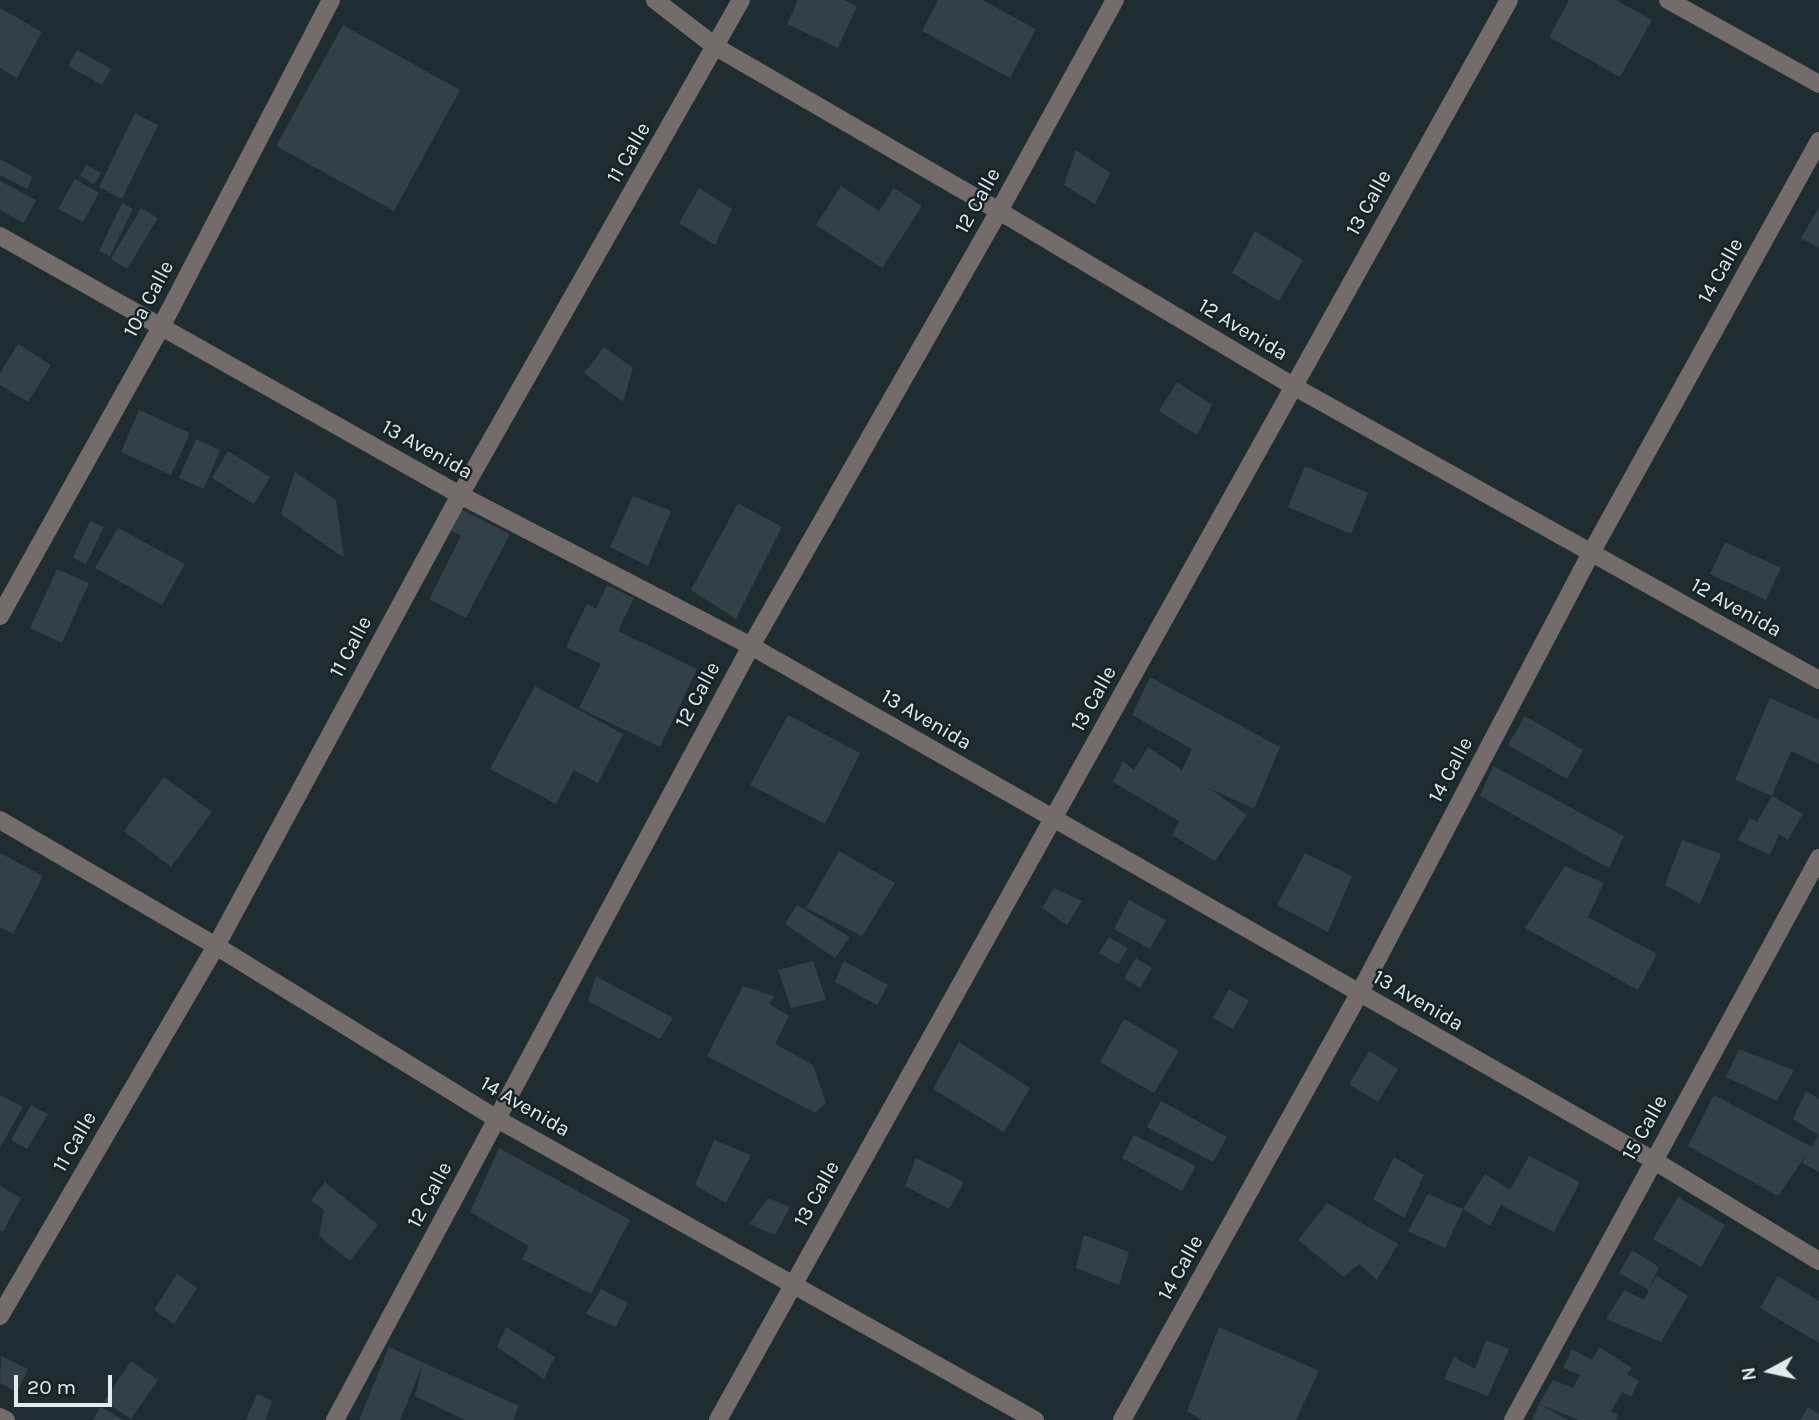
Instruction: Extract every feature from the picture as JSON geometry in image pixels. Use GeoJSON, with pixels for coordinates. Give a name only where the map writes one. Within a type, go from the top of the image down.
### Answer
{"type":"FeatureCollection","features":[{"type":"Feature","properties":{"kind":"street","name":"10a Calle"},"geometry":{"type":"LineString","coordinates":[[0,616],[161,327],[331,0]]}},
{"type":"Feature","properties":{"kind":"street","name":"12 Avenida"},"geometry":{"type":"LineString","coordinates":[[655,0],[716,47],[1293,386],[1819,680]]}},
{"type":"Feature","properties":{"kind":"street","name":"11 Calle"},"geometry":{"type":"LineString","coordinates":[[0,1316],[216,946],[460,495],[741,0]]}},
{"type":"Feature","properties":{"kind":"street","name":"12 Calle"},"geometry":{"type":"LineString","coordinates":[[335,1420],[751,646],[999,211],[1115,0]]}},
{"type":"Feature","properties":{"kind":"street","name":"13 Calle"},"geometry":{"type":"LineString","coordinates":[[718,1420],[1508,0]]}},
{"type":"Feature","properties":{"kind":"street"},"geometry":{"type":"LineString","coordinates":[[1668,0],[1819,84]]}},
{"type":"Feature","properties":{"kind":"street","name":"14 Calle"},"geometry":{"type":"LineString","coordinates":[[1122,1420],[1359,994],[1591,553],[1819,141]]}},
{"type":"Feature","properties":{"kind":"street","name":"13 Avenida"},"geometry":{"type":"LineString","coordinates":[[0,236],[460,495],[751,646],[1653,1160],[1819,1261]]}},
{"type":"Feature","properties":{"kind":"street","name":"14 Avenida"},"geometry":{"type":"LineString","coordinates":[[0,820],[216,946],[497,1119],[1035,1420]]}},
{"type":"Feature","properties":{"kind":"street","name":"15 Calle"},"geometry":{"type":"LineString","coordinates":[[1513,1420],[1819,858]]}},
{"type":"Feature","properties":{"kind":"street"},"geometry":{"type":"LineString","coordinates":[[0,1417],[6,1420]]}},
{"type":"Feature","properties":{"kind":"building"},"geometry":{"type":"Polygon","coordinates":[[[798,0],[844,0],[857,6],[838,48],[787,24],[798,0]]]}},
{"type":"Feature","properties":{"kind":"building"},"geometry":{"type":"Polygon","coordinates":[[[938,0],[982,0],[1036,29],[1010,78],[922,31],[938,0]]]}},
{"type":"Feature","properties":{"kind":"building"},"geometry":{"type":"Polygon","coordinates":[[[1569,0],[1616,0],[1652,20],[1620,77],[1549,37],[1569,0]]]}},
{"type":"Feature","properties":{"kind":"building"},"geometry":{"type":"Polygon","coordinates":[[[0,8],[42,32],[17,78],[0,68],[0,8]]]}},
{"type":"Feature","properties":{"kind":"building"},"geometry":{"type":"Polygon","coordinates":[[[343,25],[460,90],[394,211],[276,146],[343,25]]]}},
{"type":"Feature","properties":{"kind":"building"},"geometry":{"type":"Polygon","coordinates":[[[77,50],[111,69],[102,85],[68,66],[77,50]]]}},
{"type":"Feature","properties":{"kind":"building"},"geometry":{"type":"Polygon","coordinates":[[[135,113],[158,125],[122,199],[99,187],[135,113]]]}},
{"type":"Feature","properties":{"kind":"building"},"geometry":{"type":"Polygon","coordinates":[[[1076,150],[1110,173],[1095,204],[1064,185],[1076,150]]]}},
{"type":"Feature","properties":{"kind":"building"},"geometry":{"type":"Polygon","coordinates":[[[0,159],[33,177],[27,189],[0,175],[0,159]]]}},
{"type":"Feature","properties":{"kind":"building"},"geometry":{"type":"Polygon","coordinates":[[[86,165],[101,173],[94,184],[80,176],[86,165]]]}},
{"type":"Feature","properties":{"kind":"building"},"geometry":{"type":"Polygon","coordinates":[[[75,179],[99,193],[83,222],[58,209],[75,179]]]}},
{"type":"Feature","properties":{"kind":"building"},"geometry":{"type":"Polygon","coordinates":[[[0,181],[36,200],[24,223],[0,210],[0,181]]]}},
{"type":"Feature","properties":{"kind":"building"},"geometry":{"type":"Polygon","coordinates":[[[841,186],[879,211],[894,188],[922,206],[882,268],[816,225],[841,186]]]}},
{"type":"Feature","properties":{"kind":"building"},"geometry":{"type":"Polygon","coordinates":[[[699,188],[732,209],[715,245],[679,223],[699,188]]]}},
{"type":"Feature","properties":{"kind":"building"},"geometry":{"type":"Polygon","coordinates":[[[122,203],[133,209],[110,256],[99,251],[122,203]]]}},
{"type":"Feature","properties":{"kind":"building"},"geometry":{"type":"Polygon","coordinates":[[[1819,207],[1819,248],[1801,238],[1819,207]]]}},
{"type":"Feature","properties":{"kind":"building"},"geometry":{"type":"Polygon","coordinates":[[[141,208],[158,218],[127,269],[111,259],[141,208]]]}},
{"type":"Feature","properties":{"kind":"building"},"geometry":{"type":"Polygon","coordinates":[[[1255,231],[1303,260],[1279,301],[1232,273],[1255,231]]]}},
{"type":"Feature","properties":{"kind":"building"},"geometry":{"type":"Polygon","coordinates":[[[18,344],[51,365],[28,402],[0,385],[0,373],[18,344]]]}},
{"type":"Feature","properties":{"kind":"building"},"geometry":{"type":"Polygon","coordinates":[[[604,347],[633,368],[623,402],[584,373],[604,347]]]}},
{"type":"Feature","properties":{"kind":"building"},"geometry":{"type":"Polygon","coordinates":[[[1177,382],[1212,405],[1197,435],[1159,411],[1177,382]]]}},
{"type":"Feature","properties":{"kind":"building"},"geometry":{"type":"Polygon","coordinates":[[[139,410],[190,433],[171,475],[121,452],[139,410]]]}},
{"type":"Feature","properties":{"kind":"building"},"geometry":{"type":"Polygon","coordinates":[[[196,439],[220,450],[204,489],[179,478],[196,439]]]}},
{"type":"Feature","properties":{"kind":"building"},"geometry":{"type":"Polygon","coordinates":[[[228,451],[270,477],[254,504],[212,478],[228,451]]]}},
{"type":"Feature","properties":{"kind":"building"},"geometry":{"type":"Polygon","coordinates":[[[1305,466],[1368,493],[1351,534],[1288,507],[1305,466]]]}},
{"type":"Feature","properties":{"kind":"building"},"geometry":{"type":"Polygon","coordinates":[[[295,472],[336,500],[344,558],[281,514],[295,472]]]}},
{"type":"Feature","properties":{"kind":"building"},"geometry":{"type":"Polygon","coordinates":[[[633,496],[671,511],[648,566],[610,547],[633,496]]]}},
{"type":"Feature","properties":{"kind":"building"},"geometry":{"type":"Polygon","coordinates":[[[738,503],[782,527],[736,619],[691,590],[738,503]]]}},
{"type":"Feature","properties":{"kind":"building"},"geometry":{"type":"Polygon","coordinates":[[[461,509],[510,534],[466,618],[429,599],[461,536],[450,530],[461,509]]]}},
{"type":"Feature","properties":{"kind":"building"},"geometry":{"type":"Polygon","coordinates":[[[90,521],[104,527],[86,564],[73,558],[90,521]]]}},
{"type":"Feature","properties":{"kind":"building"},"geometry":{"type":"Polygon","coordinates":[[[118,528],[185,564],[162,605],[95,568],[118,528]]]}},
{"type":"Feature","properties":{"kind":"building"},"geometry":{"type":"Polygon","coordinates":[[[1725,542],[1781,568],[1766,600],[1710,574],[1725,542]]]}},
{"type":"Feature","properties":{"kind":"building"},"geometry":{"type":"Polygon","coordinates":[[[57,569],[89,583],[62,643],[30,628],[57,569]]]}},
{"type":"Feature","properties":{"kind":"building"},"geometry":{"type":"Polygon","coordinates":[[[607,585],[634,598],[618,631],[697,669],[660,747],[579,708],[601,664],[566,647],[587,604],[596,609],[607,585]]]}},
{"type":"Feature","properties":{"kind":"building"},"geometry":{"type":"Polygon","coordinates":[[[1150,677],[1280,747],[1254,809],[1209,788],[1247,815],[1215,861],[1172,835],[1179,821],[1113,782],[1123,761],[1134,770],[1148,747],[1182,770],[1192,749],[1132,715],[1150,677]]]}},
{"type":"Feature","properties":{"kind":"building"},"geometry":{"type":"Polygon","coordinates":[[[535,686],[623,734],[598,783],[574,770],[556,804],[490,769],[535,686]]]}},
{"type":"Feature","properties":{"kind":"building"},"geometry":{"type":"Polygon","coordinates":[[[1770,698],[1819,720],[1819,764],[1791,751],[1772,796],[1735,780],[1770,698]]]}},
{"type":"Feature","properties":{"kind":"building"},"geometry":{"type":"Polygon","coordinates":[[[788,715],[860,753],[825,824],[750,785],[788,715]]]}},
{"type":"Feature","properties":{"kind":"building"},"geometry":{"type":"Polygon","coordinates":[[[1525,716],[1583,750],[1567,779],[1508,745],[1525,716]]]}},
{"type":"Feature","properties":{"kind":"building"},"geometry":{"type":"Polygon","coordinates":[[[1493,766],[1624,836],[1609,868],[1480,796],[1493,766]]]}},
{"type":"Feature","properties":{"kind":"building"},"geometry":{"type":"Polygon","coordinates":[[[164,777],[212,812],[171,867],[124,831],[164,777]]]}},
{"type":"Feature","properties":{"kind":"building"},"geometry":{"type":"Polygon","coordinates":[[[1772,796],[1803,814],[1788,840],[1779,834],[1770,855],[1738,840],[1750,818],[1757,822],[1772,796]]]}},
{"type":"Feature","properties":{"kind":"building"},"geometry":{"type":"Polygon","coordinates":[[[1682,840],[1721,854],[1700,904],[1665,885],[1682,840]]]}},
{"type":"Feature","properties":{"kind":"building"},"geometry":{"type":"Polygon","coordinates":[[[839,851],[895,883],[862,936],[806,908],[839,851]]]}},
{"type":"Feature","properties":{"kind":"building"},"geometry":{"type":"Polygon","coordinates":[[[0,853],[43,876],[13,934],[0,927],[0,853]]]}},
{"type":"Feature","properties":{"kind":"building"},"geometry":{"type":"Polygon","coordinates":[[[1305,853],[1352,876],[1328,932],[1277,905],[1305,853]]]}},
{"type":"Feature","properties":{"kind":"building"},"geometry":{"type":"Polygon","coordinates":[[[1565,866],[1604,883],[1588,917],[1657,954],[1638,990],[1525,928],[1565,866]]]}},
{"type":"Feature","properties":{"kind":"building"},"geometry":{"type":"Polygon","coordinates":[[[1054,888],[1082,901],[1067,925],[1042,908],[1054,888]]]}},
{"type":"Feature","properties":{"kind":"building"},"geometry":{"type":"Polygon","coordinates":[[[1129,900],[1166,920],[1150,949],[1114,929],[1129,900]]]}},
{"type":"Feature","properties":{"kind":"building"},"geometry":{"type":"Polygon","coordinates":[[[797,905],[850,937],[835,958],[785,924],[797,905]]]}},
{"type":"Feature","properties":{"kind":"building"},"geometry":{"type":"Polygon","coordinates":[[[1109,937],[1128,948],[1118,964],[1099,953],[1109,937]]]}},
{"type":"Feature","properties":{"kind":"building"},"geometry":{"type":"Polygon","coordinates":[[[1136,958],[1152,968],[1140,988],[1124,978],[1136,958]]]}},
{"type":"Feature","properties":{"kind":"building"},"geometry":{"type":"Polygon","coordinates":[[[813,961],[826,1000],[791,1008],[778,970],[813,961]]]}},
{"type":"Feature","properties":{"kind":"building"},"geometry":{"type":"Polygon","coordinates":[[[844,961],[888,985],[877,1005],[835,982],[844,961]]]}},
{"type":"Feature","properties":{"kind":"building"},"geometry":{"type":"Polygon","coordinates":[[[596,976],[673,1018],[660,1039],[588,1001],[596,976]]]}},
{"type":"Feature","properties":{"kind":"building"},"geometry":{"type":"Polygon","coordinates":[[[743,986],[774,996],[769,1004],[789,1016],[775,1044],[813,1065],[826,1103],[815,1113],[707,1056],[743,986]]]}},
{"type":"Feature","properties":{"kind":"building"},"geometry":{"type":"Polygon","coordinates":[[[1229,989],[1249,1001],[1233,1029],[1213,1018],[1229,989]]]}},
{"type":"Feature","properties":{"kind":"building"},"geometry":{"type":"Polygon","coordinates":[[[1124,1019],[1179,1051],[1154,1093],[1100,1062],[1124,1019]]]}},
{"type":"Feature","properties":{"kind":"building"},"geometry":{"type":"Polygon","coordinates":[[[959,1042],[1030,1088],[1004,1132],[933,1089],[959,1042]]]}},
{"type":"Feature","properties":{"kind":"building"},"geometry":{"type":"Polygon","coordinates":[[[1739,1049],[1794,1070],[1777,1101],[1726,1077],[1739,1049]]]}},
{"type":"Feature","properties":{"kind":"building"},"geometry":{"type":"Polygon","coordinates":[[[1369,1051],[1398,1069],[1378,1102],[1349,1084],[1369,1051]]]}},
{"type":"Feature","properties":{"kind":"building"},"geometry":{"type":"Polygon","coordinates":[[[1806,1091],[1819,1099],[1819,1172],[1802,1163],[1808,1152],[1778,1196],[1688,1146],[1714,1095],[1812,1147],[1818,1135],[1793,1119],[1806,1091]]]}},
{"type":"Feature","properties":{"kind":"building"},"geometry":{"type":"Polygon","coordinates":[[[0,1095],[23,1107],[0,1148],[0,1095]]]}},
{"type":"Feature","properties":{"kind":"building"},"geometry":{"type":"Polygon","coordinates":[[[1161,1101],[1227,1137],[1213,1162],[1147,1127],[1161,1101]]]}},
{"type":"Feature","properties":{"kind":"building"},"geometry":{"type":"Polygon","coordinates":[[[31,1105],[48,1114],[27,1149],[11,1140],[31,1105]]]}},
{"type":"Feature","properties":{"kind":"building"},"geometry":{"type":"Polygon","coordinates":[[[1134,1135],[1196,1166],[1182,1191],[1122,1158],[1134,1135]]]}},
{"type":"Feature","properties":{"kind":"building"},"geometry":{"type":"Polygon","coordinates":[[[714,1140],[751,1155],[726,1203],[695,1185],[714,1140]]]}},
{"type":"Feature","properties":{"kind":"building"},"geometry":{"type":"Polygon","coordinates":[[[499,1148],[630,1220],[591,1294],[522,1259],[529,1246],[470,1212],[499,1148]]]}},
{"type":"Feature","properties":{"kind":"building"},"geometry":{"type":"Polygon","coordinates":[[[1529,1156],[1580,1182],[1554,1232],[1501,1205],[1490,1226],[1463,1209],[1485,1174],[1510,1190],[1529,1156]]]}},
{"type":"Feature","properties":{"kind":"building"},"geometry":{"type":"Polygon","coordinates":[[[1394,1157],[1424,1175],[1404,1218],[1373,1199],[1394,1157]]]}},
{"type":"Feature","properties":{"kind":"building"},"geometry":{"type":"Polygon","coordinates":[[[916,1158],[964,1182],[949,1209],[905,1186],[916,1158]]]}},
{"type":"Feature","properties":{"kind":"building"},"geometry":{"type":"Polygon","coordinates":[[[325,1182],[378,1225],[350,1261],[319,1236],[324,1210],[311,1200],[325,1182]]]}},
{"type":"Feature","properties":{"kind":"building"},"geometry":{"type":"Polygon","coordinates":[[[0,1186],[21,1198],[3,1232],[0,1230],[0,1186]]]}},
{"type":"Feature","properties":{"kind":"building"},"geometry":{"type":"Polygon","coordinates":[[[1428,1194],[1463,1209],[1445,1248],[1408,1231],[1428,1194]]]}},
{"type":"Feature","properties":{"kind":"building"},"geometry":{"type":"Polygon","coordinates":[[[1678,1197],[1725,1225],[1701,1267],[1653,1239],[1678,1197]]]}},
{"type":"Feature","properties":{"kind":"building"},"geometry":{"type":"Polygon","coordinates":[[[768,1198],[790,1207],[775,1235],[749,1224],[768,1198]]]}},
{"type":"Feature","properties":{"kind":"building"},"geometry":{"type":"Polygon","coordinates":[[[1327,1203],[1398,1244],[1377,1280],[1359,1264],[1344,1277],[1298,1240],[1327,1203]]]}},
{"type":"Feature","properties":{"kind":"building"},"geometry":{"type":"Polygon","coordinates":[[[1084,1235],[1129,1252],[1119,1285],[1076,1268],[1084,1235]]]}},
{"type":"Feature","properties":{"kind":"building"},"geometry":{"type":"Polygon","coordinates":[[[1632,1250],[1659,1267],[1650,1287],[1657,1276],[1688,1296],[1661,1342],[1606,1319],[1624,1290],[1644,1300],[1649,1290],[1619,1273],[1632,1250]]]}},
{"type":"Feature","properties":{"kind":"building"},"geometry":{"type":"Polygon","coordinates":[[[177,1274],[197,1288],[174,1324],[154,1310],[177,1274]]]}},
{"type":"Feature","properties":{"kind":"building"},"geometry":{"type":"Polygon","coordinates":[[[1778,1276],[1819,1301],[1819,1343],[1760,1308],[1778,1276]]]}},
{"type":"Feature","properties":{"kind":"building"},"geometry":{"type":"Polygon","coordinates":[[[601,1289],[628,1303],[616,1327],[586,1314],[601,1289]]]}},
{"type":"Feature","properties":{"kind":"building"},"geometry":{"type":"Polygon","coordinates":[[[506,1327],[555,1357],[544,1379],[497,1347],[506,1327]]]}},
{"type":"Feature","properties":{"kind":"building"},"geometry":{"type":"Polygon","coordinates":[[[1219,1327],[1319,1371],[1296,1420],[1202,1420],[1187,1411],[1219,1327]]]}},
{"type":"Feature","properties":{"kind":"building"},"geometry":{"type":"Polygon","coordinates":[[[1486,1340],[1509,1349],[1488,1396],[1444,1379],[1454,1357],[1475,1369],[1486,1340]]]}},
{"type":"Feature","properties":{"kind":"building"},"geometry":{"type":"Polygon","coordinates":[[[389,1347],[519,1406],[513,1420],[465,1420],[415,1396],[423,1364],[400,1420],[359,1420],[389,1347]]]}},
{"type":"Feature","properties":{"kind":"building"},"geometry":{"type":"Polygon","coordinates":[[[1599,1347],[1632,1368],[1627,1374],[1639,1381],[1631,1397],[1622,1392],[1611,1412],[1618,1414],[1616,1420],[1579,1420],[1539,1404],[1553,1380],[1573,1388],[1580,1375],[1563,1368],[1572,1349],[1592,1360],[1599,1347]]]}},
{"type":"Feature","properties":{"kind":"building"},"geometry":{"type":"Polygon","coordinates":[[[1,1356],[28,1369],[17,1392],[0,1383],[1,1356]]]}},
{"type":"Feature","properties":{"kind":"building"},"geometry":{"type":"Polygon","coordinates":[[[131,1361],[158,1380],[131,1419],[104,1401],[131,1361]]]}},
{"type":"Feature","properties":{"kind":"building"},"geometry":{"type":"Polygon","coordinates":[[[257,1394],[273,1401],[265,1420],[246,1420],[257,1394]]]}},
{"type":"Feature","properties":{"kind":"building"},"geometry":{"type":"Polygon","coordinates":[[[1539,1404],[1568,1420],[1532,1420],[1539,1404]]]}},
{"type":"Feature","properties":{"kind":"building"},"geometry":{"type":"Polygon","coordinates":[[[100,1407],[124,1420],[93,1420],[100,1407]]]}},
{"type":"Feature","properties":{"kind":"building"},"geometry":{"type":"Polygon","coordinates":[[[1808,1407],[1819,1414],[1819,1420],[1800,1420],[1808,1407]]]}}]}
